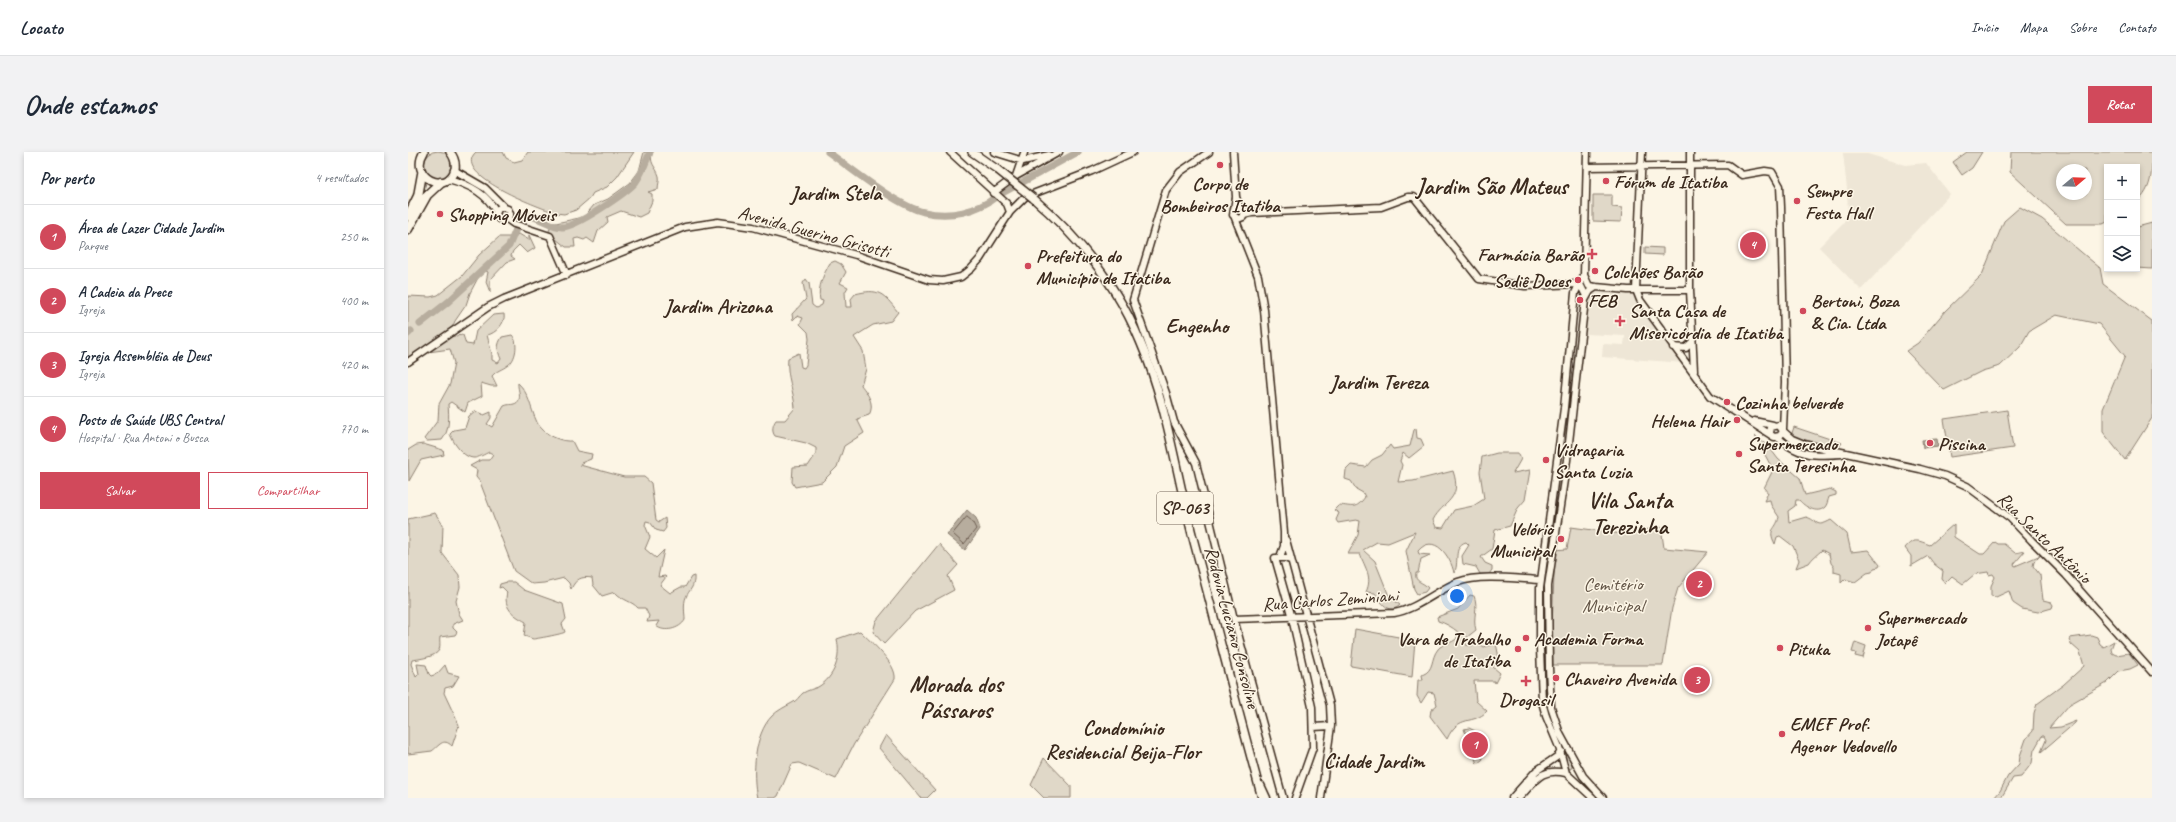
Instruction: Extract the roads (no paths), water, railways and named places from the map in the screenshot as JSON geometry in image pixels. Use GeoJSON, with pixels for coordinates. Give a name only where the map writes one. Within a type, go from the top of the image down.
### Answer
{"type":"FeatureCollection","features":[{"type":"Feature","properties":{"kind":"highway"},"geometry":{"type":"LineString","coordinates":[[408,216],[418,196],[422,174]]}},
{"type":"Feature","properties":{"kind":"highway"},"geometry":{"type":"LineString","coordinates":[[408,229],[426,195],[445,180]]}},
{"type":"Feature","properties":{"kind":"main road"},"geometry":{"type":"LineString","coordinates":[[424,152],[419,163],[422,174],[433,182],[445,180],[478,191],[485,196],[499,219],[507,219],[514,224],[550,236],[567,275]]}},
{"type":"Feature","properties":{"kind":"main road"},"geometry":{"type":"LineString","coordinates":[[950,152],[994,194],[1007,204],[1010,212]]}},
{"type":"Feature","properties":{"kind":"main road","name":"Rodovia Luciano Consoline"},"geometry":{"type":"LineString","coordinates":[[972,152],[1033,195],[1062,225],[1097,266],[1124,306],[1141,342],[1156,388],[1187,516],[1262,798]]}},
{"type":"Feature","properties":{"kind":"main road"},"geometry":{"type":"LineString","coordinates":[[994,152],[1023,162],[1057,153]]}},
{"type":"Feature","properties":{"kind":"main road"},"geometry":{"type":"LineString","coordinates":[[1016,176],[1023,162],[1024,152]]}},
{"type":"Feature","properties":{"kind":"main road"},"geometry":{"type":"LineString","coordinates":[[1024,152],[1031,160]]}},
{"type":"Feature","properties":{"kind":"main road","name":"Avenida Guerino Grisotti"},"geometry":{"type":"LineString","coordinates":[[408,362],[488,307],[504,299],[685,227],[718,222],[753,227],[856,255],[929,280],[943,281],[961,277],[980,259],[1016,204],[1033,195],[1092,171],[1133,152]]}},
{"type":"Feature","properties":{"kind":"main road"},"geometry":{"type":"LineString","coordinates":[[1209,152],[1180,172],[1166,190],[1133,300],[1166,393],[1174,422],[1196,463],[1234,620],[1283,798]]}},
{"type":"Feature","properties":{"kind":"main road"},"geometry":{"type":"LineString","coordinates":[[1233,152],[1235,161],[1236,196],[1240,213],[1239,230],[1258,276],[1264,310],[1284,532],[1284,546],[1278,558],[1312,707],[1313,747],[1295,798]]}},
{"type":"Feature","properties":{"kind":"main road"},"geometry":{"type":"LineString","coordinates":[[1235,161],[1238,152]]}},
{"type":"Feature","properties":{"kind":"main road"},"geometry":{"type":"LineString","coordinates":[[1588,152],[1584,275],[1588,286],[1636,290],[1690,290]]}},
{"type":"Feature","properties":{"kind":"main road"},"geometry":{"type":"LineString","coordinates":[[1636,290],[1642,152]]}},
{"type":"Feature","properties":{"kind":"main road"},"geometry":{"type":"LineString","coordinates":[[1690,152],[1690,290],[1691,343],[1694,373]]}},
{"type":"Feature","properties":{"kind":"main road"},"geometry":{"type":"LineString","coordinates":[[994,194],[1016,176],[1057,153]]}},
{"type":"Feature","properties":{"kind":"main road"},"geometry":{"type":"LineString","coordinates":[[445,180],[454,170],[452,154]]}},
{"type":"Feature","properties":{"kind":"main road"},"geometry":{"type":"LineString","coordinates":[[1587,167],[1728,165],[1742,176],[1765,171],[1772,172],[1777,178],[1781,207],[1785,382],[1782,421],[1783,430],[1777,438]]}},
{"type":"Feature","properties":{"kind":"main road"},"geometry":{"type":"LineString","coordinates":[[454,170],[485,188],[510,212],[507,219]]}},
{"type":"Feature","properties":{"kind":"main road"},"geometry":{"type":"LineString","coordinates":[[1240,213],[1381,207],[1391,205],[1408,197],[1414,198],[1479,279],[1525,286],[1566,286],[1580,284]]}},
{"type":"Feature","properties":{"kind":"main road"},"geometry":{"type":"LineString","coordinates":[[1007,204],[1016,204]]}},
{"type":"Feature","properties":{"kind":"main road"},"geometry":{"type":"LineString","coordinates":[[496,212],[498,209],[504,207]]}},
{"type":"Feature","properties":{"kind":"main road"},"geometry":{"type":"LineString","coordinates":[[1584,275],[1575,293],[1557,466],[1541,580],[1540,648],[1542,702],[1546,716],[1561,751],[1569,775],[1593,798]]}},
{"type":"Feature","properties":{"kind":"main road"},"geometry":{"type":"LineString","coordinates":[[1569,775],[1575,766],[1552,712],[1548,648],[1548,586],[1566,468],[1586,296],[1580,284]]}},
{"type":"Feature","properties":{"kind":"main road"},"geometry":{"type":"LineString","coordinates":[[1566,286],[1575,293]]}},
{"type":"Feature","properties":{"kind":"main road"},"geometry":{"type":"LineString","coordinates":[[1586,296],[1596,287]]}},
{"type":"Feature","properties":{"kind":"main road","name":"Rua Santo Antônio"},"geometry":{"type":"LineString","coordinates":[[1636,290],[1640,300],[1710,396],[1786,444],[1814,456],[1844,454]]}},
{"type":"Feature","properties":{"kind":"main road"},"geometry":{"type":"LineString","coordinates":[[1572,321],[1582,322]]}},
{"type":"Feature","properties":{"kind":"main road"},"geometry":{"type":"LineString","coordinates":[[1673,347],[1686,348],[1691,343]]}},
{"type":"Feature","properties":{"kind":"main road","name":"Rua Santo Antônio"},"geometry":{"type":"LineString","coordinates":[[1750,420],[1774,425],[1783,430],[1792,438],[1804,444],[1844,454],[1920,469],[1945,476],[1967,486],[2010,518],[2032,540],[2066,575],[2152,672]]}},
{"type":"Feature","properties":{"kind":"main road"},"geometry":{"type":"LineString","coordinates":[[1770,433],[1774,425],[1782,421]]}},
{"type":"Feature","properties":{"kind":"main road"},"geometry":{"type":"LineString","coordinates":[[1557,466],[1566,468]]}},
{"type":"Feature","properties":{"kind":"main road"},"geometry":{"type":"LineString","coordinates":[[1284,532],[1290,560],[1330,705],[1331,726],[1321,798]]}},
{"type":"Feature","properties":{"kind":"main road"},"geometry":{"type":"LineString","coordinates":[[1278,558],[1290,560]]}},
{"type":"Feature","properties":{"kind":"main road","name":"Rua Carlos Zeminiani"},"geometry":{"type":"LineString","coordinates":[[1234,620],[1372,616],[1401,612],[1446,588],[1470,578],[1541,580]]}},
{"type":"Feature","properties":{"kind":"main road"},"geometry":{"type":"LineString","coordinates":[[1540,633],[1548,634]]}},
{"type":"Feature","properties":{"kind":"main road"},"geometry":{"type":"LineString","coordinates":[[1540,648],[1548,648]]}},
{"type":"Feature","properties":{"kind":"main road"},"geometry":{"type":"LineString","coordinates":[[1541,668],[1549,673]]}},
{"type":"Feature","properties":{"kind":"main road"},"geometry":{"type":"LineString","coordinates":[[1313,727],[1331,726]]}},
{"type":"Feature","properties":{"kind":"main road"},"geometry":{"type":"LineString","coordinates":[[1512,798],[1536,771],[1558,756],[1561,751]]}},
{"type":"Feature","properties":{"kind":"main road"},"geometry":{"type":"LineString","coordinates":[[1573,761],[1583,776],[1603,798]]}},
{"type":"Feature","properties":{"kind":"main road"},"geometry":{"type":"LineString","coordinates":[[1254,771],[1267,798]]}},
{"type":"Feature","properties":{"kind":"main road"},"geometry":{"type":"LineString","coordinates":[[1519,798],[1544,772],[1552,771],[1569,775]]}},
{"type":"Feature","properties":{"kind":"water","name":"Piscina"},"geometry":{"type":"Polygon","coordinates":[[[1937,439],[1938,446],[1923,448],[1922,440],[1937,439]]]}},
{"type":"Feature","properties":{"kind":"water"},"geometry":{"type":"Polygon","coordinates":[[[967,510],[976,518],[980,529],[965,550],[947,535],[967,510]]]}},
{"type":"Feature","properties":{"kind":"waterway"},"geometry":{"type":"LineString","coordinates":[[420,324],[448,302],[509,246],[521,217],[531,216],[552,225],[562,227],[578,222],[611,202],[630,188],[642,172],[650,152]]}},
{"type":"Feature","properties":{"kind":"waterway"},"geometry":{"type":"LineString","coordinates":[[828,152],[888,195],[913,208],[934,214],[953,214],[972,210],[1078,152]]}},
{"type":"Feature","properties":{"kind":"waterway"},"geometry":{"type":"LineString","coordinates":[[408,334],[411,331]]}},
{"type":"Feature","properties":{"kind":"place","name":"Corpo de Bombeiros Itatiba"},"geometry":{"type":"Point","coordinates":[1220,165]}},
{"type":"Feature","properties":{"kind":"place","name":"Fórum de Itatiba"},"geometry":{"type":"Point","coordinates":[1606,181]}},
{"type":"Feature","properties":{"kind":"place","name":"Sempre Festa Hall"},"geometry":{"type":"Point","coordinates":[1797,201]}},
{"type":"Feature","properties":{"kind":"place","name":"Shopping Móveis"},"geometry":{"type":"Point","coordinates":[440,214]}},
{"type":"Feature","properties":{"kind":"place","name":"Posto de Saúde UBS Central"},"geometry":{"type":"Point","coordinates":[1753,245]}},
{"type":"Feature","properties":{"kind":"place","name":"Farmácia Barão"},"geometry":{"type":"Point","coordinates":[1592,254]}},
{"type":"Feature","properties":{"kind":"place","name":"Prefeitura do Município de Itatiba"},"geometry":{"type":"Point","coordinates":[1028,266]}},
{"type":"Feature","properties":{"kind":"place","name":"Colchões Barão"},"geometry":{"type":"Point","coordinates":[1595,271]}},
{"type":"Feature","properties":{"kind":"place","name":"Sodiê Doces"},"geometry":{"type":"Point","coordinates":[1578,280]}},
{"type":"Feature","properties":{"kind":"place","name":"FEB"},"geometry":{"type":"Point","coordinates":[1580,300]}},
{"type":"Feature","properties":{"kind":"place","name":"Bertoni, Boza & Cia. Ltda"},"geometry":{"type":"Point","coordinates":[1803,311]}},
{"type":"Feature","properties":{"kind":"place","name":"Santa Casa de Misericórdia de Itatiba"},"geometry":{"type":"Point","coordinates":[1620,321]}},
{"type":"Feature","properties":{"kind":"place","name":"Cozinha belverde"},"geometry":{"type":"Point","coordinates":[1727,402]}},
{"type":"Feature","properties":{"kind":"place","name":"Helena Hair"},"geometry":{"type":"Point","coordinates":[1737,420]}},
{"type":"Feature","properties":{"kind":"place","name":"Piscina"},"geometry":{"type":"Point","coordinates":[1930,443]}},
{"type":"Feature","properties":{"kind":"place","name":"Supermercado Santa Teresinha"},"geometry":{"type":"Point","coordinates":[1739,454]}},
{"type":"Feature","properties":{"kind":"place","name":"Vidraçaria Santa Luzia"},"geometry":{"type":"Point","coordinates":[1546,460]}},
{"type":"Feature","properties":{"kind":"place","name":"Velório Municipal"},"geometry":{"type":"Point","coordinates":[1561,539]}},
{"type":"Feature","properties":{"kind":"place","name":"A Cadeia da Prece"},"geometry":{"type":"Point","coordinates":[1699,584]}},
{"type":"Feature","properties":{"kind":"place","name":"Supermercado Jotapê"},"geometry":{"type":"Point","coordinates":[1868,628]}},
{"type":"Feature","properties":{"kind":"place","name":"Academia Forma"},"geometry":{"type":"Point","coordinates":[1526,638]}},
{"type":"Feature","properties":{"kind":"place","name":"Pituka"},"geometry":{"type":"Point","coordinates":[1780,648]}},
{"type":"Feature","properties":{"kind":"place","name":"Vara de Trabalho de Itatiba"},"geometry":{"type":"Point","coordinates":[1518,649]}},
{"type":"Feature","properties":{"kind":"place","name":"Chaveiro Avenida"},"geometry":{"type":"Point","coordinates":[1556,678]}},
{"type":"Feature","properties":{"kind":"place","name":"Igreja Assembléia de Deus"},"geometry":{"type":"Point","coordinates":[1697,680]}},
{"type":"Feature","properties":{"kind":"place","name":"Drogasil"},"geometry":{"type":"Point","coordinates":[1526,681]}},
{"type":"Feature","properties":{"kind":"place","name":"EMEF Prof. Agenor Vedovello"},"geometry":{"type":"Point","coordinates":[1782,734]}},
{"type":"Feature","properties":{"kind":"place","name":"Área de Lazer Cidade Jardim"},"geometry":{"type":"Point","coordinates":[1475,745]}},
{"type":"Feature","properties":{"kind":"district","name":"Jardim São Mateus"},"geometry":{"type":"Point","coordinates":[1492,186]}},
{"type":"Feature","properties":{"kind":"district","name":"Jardim Stela"},"geometry":{"type":"Point","coordinates":[836,193]}},
{"type":"Feature","properties":{"kind":"district","name":"Jardim Arizona"},"geometry":{"type":"Point","coordinates":[718,306]}},
{"type":"Feature","properties":{"kind":"district","name":"Engenho"},"geometry":{"type":"Point","coordinates":[1197,326]}},
{"type":"Feature","properties":{"kind":"district","name":"Jardim Tereza"},"geometry":{"type":"Point","coordinates":[1379,382]}},
{"type":"Feature","properties":{"kind":"district","name":"Vila Santa Terezinha"},"geometry":{"type":"Point","coordinates":[1630,513]}},
{"type":"Feature","properties":{"kind":"district","name":"Morada dos Pássaros"},"geometry":{"type":"Point","coordinates":[956,697]}},
{"type":"Feature","properties":{"kind":"district","name":"Condomínio Residencial Beija-Flor"},"geometry":{"type":"Point","coordinates":[1123,740]}},
{"type":"Feature","properties":{"kind":"district","name":"Cidade Jardim"},"geometry":{"type":"Point","coordinates":[1374,761]}},
{"type":"Feature","properties":{"kind":"park label","name":"Cemitério Municipal"},"geometry":{"type":"Point","coordinates":[1613,594]}}]}
